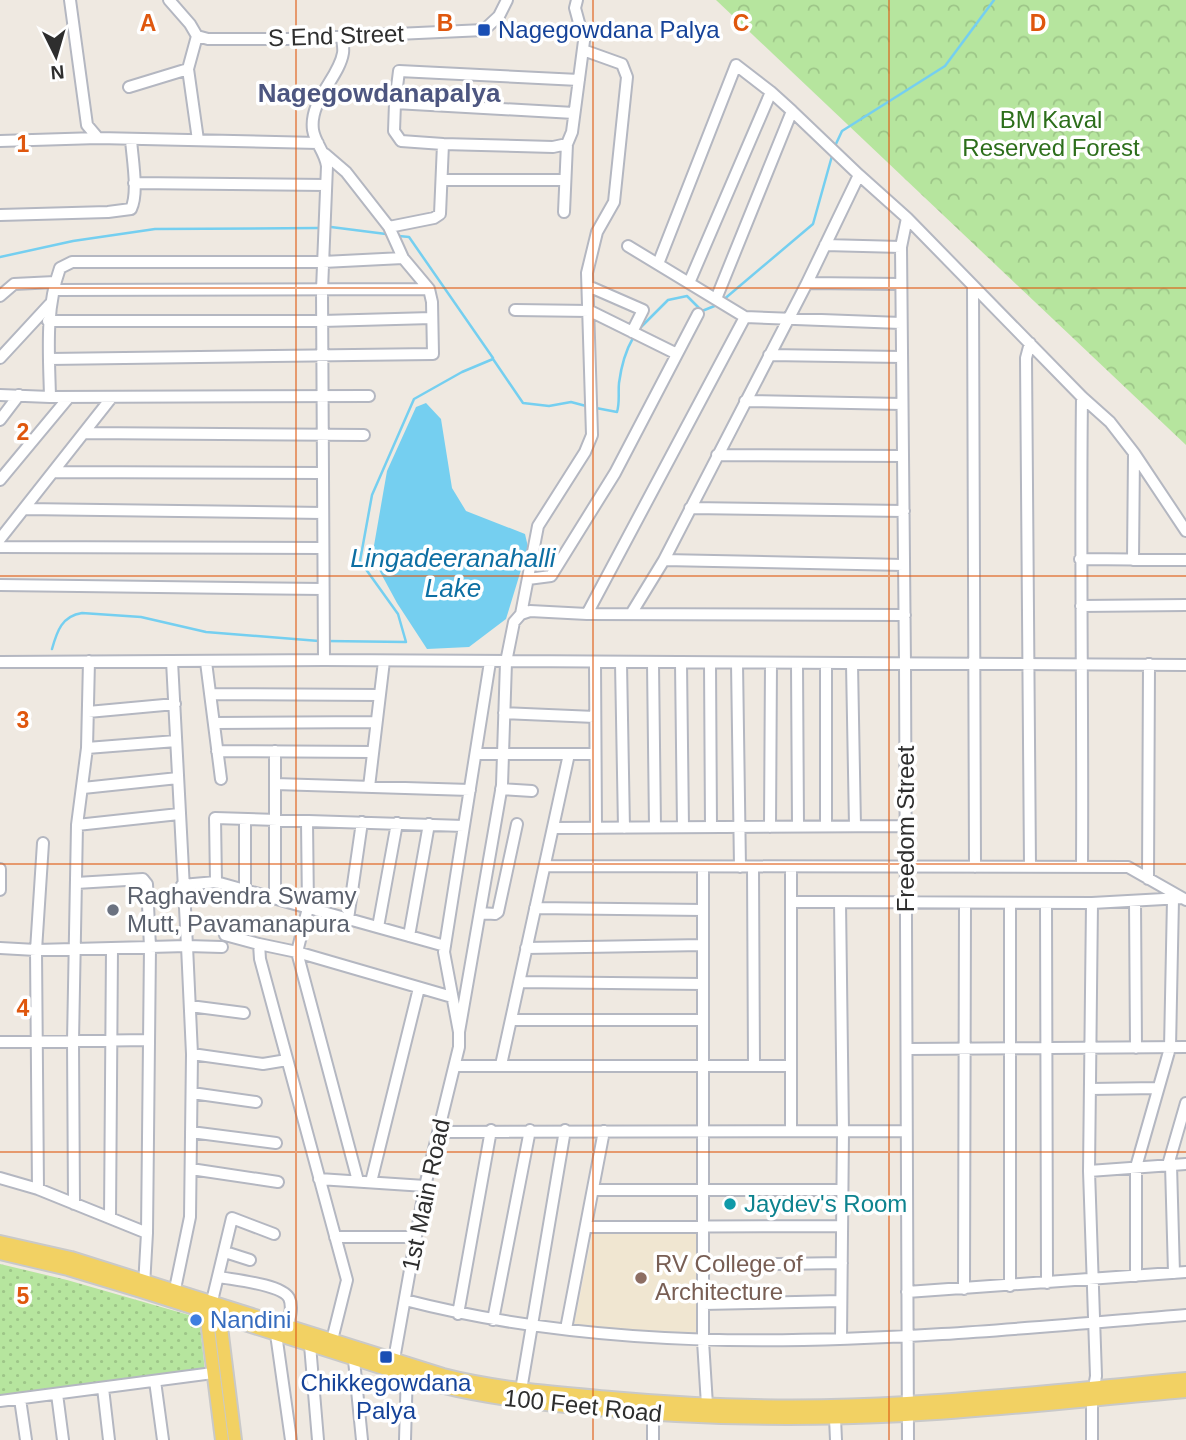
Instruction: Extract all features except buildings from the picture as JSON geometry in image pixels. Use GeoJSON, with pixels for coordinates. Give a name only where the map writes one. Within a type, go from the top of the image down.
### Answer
{"type":"FeatureCollection","features":[{"type":"Feature","properties":{"kind":"main road","name":"100 Feet Road"},"geometry":{"type":"LineString","coordinates":[[0,1242],[71,1258],[144,1286],[174,1289],[276,1334],[354,1360],[477,1383],[521,1390],[707,1405],[907,1409]]}},
{"type":"Feature","properties":{"kind":"main road","name":"100 Feet Road"},"geometry":{"type":"LineString","coordinates":[[0,1253],[144,1286],[288,1326],[485,1396],[653,1415],[835,1418],[1094,1393],[1186,1391]]}},
{"type":"Feature","properties":{"kind":"main road"},"geometry":{"type":"LineString","coordinates":[[212,1306],[212,1374],[222,1440]]}},
{"type":"Feature","properties":{"kind":"main road"},"geometry":{"type":"LineString","coordinates":[[212,1306],[235,1440]]}},
{"type":"Feature","properties":{"kind":"main road","name":"100 Feet Road"},"geometry":{"type":"LineString","coordinates":[[1094,1393],[1186,1379]]}},
{"type":"Feature","properties":{"kind":"street"},"geometry":{"type":"LineString","coordinates":[[70,0],[87,125],[98,138]]}},
{"type":"Feature","properties":{"kind":"street"},"geometry":{"type":"LineString","coordinates":[[169,0],[197,36],[188,69],[198,140]]}},
{"type":"Feature","properties":{"kind":"street","name":"S End Street"},"geometry":{"type":"LineString","coordinates":[[197,36],[208,39],[287,39],[484,30],[499,16],[507,0]]}},
{"type":"Feature","properties":{"kind":"street"},"geometry":{"type":"LineString","coordinates":[[564,212],[568,144],[584,41],[575,8],[576,0]]}},
{"type":"Feature","properties":{"kind":"street"},"geometry":{"type":"LineString","coordinates":[[49,359],[433,354],[429,289],[402,258],[389,227],[346,172],[325,154],[313,130],[315,113],[325,86],[343,54],[342,36]]}},
{"type":"Feature","properties":{"kind":"street"},"geometry":{"type":"LineString","coordinates":[[458,1032],[501,789],[506,662],[514,622],[521,614],[538,526],[585,452],[592,435],[587,273],[597,232],[614,201],[627,76],[622,64],[583,50]]}},
{"type":"Feature","properties":{"kind":"street"},"geometry":{"type":"LineString","coordinates":[[658,264],[737,65],[771,92],[907,218],[1082,397],[1110,422],[1186,531]]}},
{"type":"Feature","properties":{"kind":"street"},"geometry":{"type":"LineString","coordinates":[[129,87],[188,69]]}},
{"type":"Feature","properties":{"kind":"street"},"geometry":{"type":"LineString","coordinates":[[568,144],[553,147],[401,141],[394,131],[399,71],[579,80]]}},
{"type":"Feature","properties":{"kind":"street"},"geometry":{"type":"LineString","coordinates":[[689,283],[771,92]]}},
{"type":"Feature","properties":{"kind":"street"},"geometry":{"type":"LineString","coordinates":[[395,103],[574,113]]}},
{"type":"Feature","properties":{"kind":"street"},"geometry":{"type":"LineString","coordinates":[[716,299],[792,111]]}},
{"type":"Feature","properties":{"kind":"street"},"geometry":{"type":"LineString","coordinates":[[0,141],[98,138],[318,143]]}},
{"type":"Feature","properties":{"kind":"street"},"geometry":{"type":"LineString","coordinates":[[0,215],[128,211],[134,205],[131,139]]}},
{"type":"Feature","properties":{"kind":"street"},"geometry":{"type":"LineString","coordinates":[[389,227],[434,218],[440,214],[443,144]]}},
{"type":"Feature","properties":{"kind":"street"},"geometry":{"type":"LineString","coordinates":[[324,660],[322,290],[325,154]]}},
{"type":"Feature","properties":{"kind":"street"},"geometry":{"type":"LineString","coordinates":[[631,614],[664,560],[807,283],[859,175]]}},
{"type":"Feature","properties":{"kind":"street"},"geometry":{"type":"LineString","coordinates":[[443,180],[565,180]]}},
{"type":"Feature","properties":{"kind":"street"},"geometry":{"type":"LineString","coordinates":[[134,183],[326,185]]}},
{"type":"Feature","properties":{"kind":"street","name":"Freedom Street"},"geometry":{"type":"LineString","coordinates":[[907,218],[901,247],[901,323],[908,1049],[908,1440]]}},
{"type":"Feature","properties":{"kind":"street"},"geometry":{"type":"LineString","coordinates":[[825,245],[901,247]]}},
{"type":"Feature","properties":{"kind":"street"},"geometry":{"type":"LineString","coordinates":[[628,246],[745,317],[901,323]]}},
{"type":"Feature","properties":{"kind":"street"},"geometry":{"type":"LineString","coordinates":[[50,397],[48,321],[60,268],[72,262],[323,262],[402,258]]}},
{"type":"Feature","properties":{"kind":"street"},"geometry":{"type":"LineString","coordinates":[[807,283],[901,284]]}},
{"type":"Feature","properties":{"kind":"street"},"geometry":{"type":"LineString","coordinates":[[0,296],[14,284],[322,290],[429,289]]}},
{"type":"Feature","properties":{"kind":"street"},"geometry":{"type":"LineString","coordinates":[[588,286],[643,310],[632,332]]}},
{"type":"Feature","properties":{"kind":"street"},"geometry":{"type":"LineString","coordinates":[[973,286],[975,867]]}},
{"type":"Feature","properties":{"kind":"street"},"geometry":{"type":"LineString","coordinates":[[0,358],[51,303]]}},
{"type":"Feature","properties":{"kind":"street"},"geometry":{"type":"LineString","coordinates":[[515,310],[590,312],[677,354]]}},
{"type":"Feature","properties":{"kind":"street"},"geometry":{"type":"LineString","coordinates":[[528,579],[551,576],[615,473],[698,314]]}},
{"type":"Feature","properties":{"kind":"street"},"geometry":{"type":"LineString","coordinates":[[587,614],[745,317]]}},
{"type":"Feature","properties":{"kind":"street"},"geometry":{"type":"LineString","coordinates":[[48,321],[323,321],[432,318]]}},
{"type":"Feature","properties":{"kind":"street"},"geometry":{"type":"LineString","coordinates":[[1030,344],[1026,358],[1030,867]]}},
{"type":"Feature","properties":{"kind":"street"},"geometry":{"type":"LineString","coordinates":[[769,355],[902,357]]}},
{"type":"Feature","properties":{"kind":"street"},"geometry":{"type":"LineString","coordinates":[[0,395],[369,396]]}},
{"type":"Feature","properties":{"kind":"street"},"geometry":{"type":"LineString","coordinates":[[0,420],[19,395]]}},
{"type":"Feature","properties":{"kind":"street"},"geometry":{"type":"LineString","coordinates":[[0,480],[69,397]]}},
{"type":"Feature","properties":{"kind":"street"},"geometry":{"type":"LineString","coordinates":[[0,539],[112,397]]}},
{"type":"Feature","properties":{"kind":"street"},"geometry":{"type":"LineString","coordinates":[[1082,397],[1082,867]]}},
{"type":"Feature","properties":{"kind":"street"},"geometry":{"type":"LineString","coordinates":[[745,401],[902,404]]}},
{"type":"Feature","properties":{"kind":"street"},"geometry":{"type":"LineString","coordinates":[[84,433],[365,435]]}},
{"type":"Feature","properties":{"kind":"street"},"geometry":{"type":"LineString","coordinates":[[1133,560],[1134,453]]}},
{"type":"Feature","properties":{"kind":"street"},"geometry":{"type":"LineString","coordinates":[[718,455],[903,456]]}},
{"type":"Feature","properties":{"kind":"street"},"geometry":{"type":"LineString","coordinates":[[53,472],[323,473]]}},
{"type":"Feature","properties":{"kind":"street"},"geometry":{"type":"LineString","coordinates":[[691,508],[904,510]]}},
{"type":"Feature","properties":{"kind":"street"},"geometry":{"type":"LineString","coordinates":[[24,509],[323,513]]}},
{"type":"Feature","properties":{"kind":"street"},"geometry":{"type":"LineString","coordinates":[[0,547],[323,548]]}},
{"type":"Feature","properties":{"kind":"street"},"geometry":{"type":"LineString","coordinates":[[1080,559],[1186,560]]}},
{"type":"Feature","properties":{"kind":"street"},"geometry":{"type":"LineString","coordinates":[[664,560],[904,565]]}},
{"type":"Feature","properties":{"kind":"street"},"geometry":{"type":"LineString","coordinates":[[0,585],[323,589]]}},
{"type":"Feature","properties":{"kind":"street"},"geometry":{"type":"LineString","coordinates":[[1081,606],[1186,605]]}},
{"type":"Feature","properties":{"kind":"street"},"geometry":{"type":"LineString","coordinates":[[521,614],[530,611],[587,614],[905,615]]}},
{"type":"Feature","properties":{"kind":"street"},"geometry":{"type":"LineString","coordinates":[[0,662],[324,660],[1186,665]]}},
{"type":"Feature","properties":{"kind":"street"},"geometry":{"type":"LineString","coordinates":[[74,1204],[73,1041],[77,825],[87,748],[89,661]]}},
{"type":"Feature","properties":{"kind":"street"},"geometry":{"type":"LineString","coordinates":[[172,661],[192,1054],[190,1217],[174,1289]]}},
{"type":"Feature","properties":{"kind":"street"},"geometry":{"type":"LineString","coordinates":[[369,787],[384,661]]}},
{"type":"Feature","properties":{"kind":"street"},"geometry":{"type":"LineString","coordinates":[[206,662],[220,779]]}},
{"type":"Feature","properties":{"kind":"street"},"geometry":{"type":"LineString","coordinates":[[458,1032],[444,951],[490,662]]}},
{"type":"Feature","properties":{"kind":"street"},"geometry":{"type":"LineString","coordinates":[[595,663],[596,828]]}},
{"type":"Feature","properties":{"kind":"street"},"geometry":{"type":"LineString","coordinates":[[621,663],[624,828]]}},
{"type":"Feature","properties":{"kind":"street"},"geometry":{"type":"LineString","coordinates":[[653,663],[655,827]]}},
{"type":"Feature","properties":{"kind":"street"},"geometry":{"type":"LineString","coordinates":[[681,663],[683,827]]}},
{"type":"Feature","properties":{"kind":"street"},"geometry":{"type":"LineString","coordinates":[[710,663],[711,827]]}},
{"type":"Feature","properties":{"kind":"street"},"geometry":{"type":"LineString","coordinates":[[737,663],[740,867]]}},
{"type":"Feature","properties":{"kind":"street"},"geometry":{"type":"LineString","coordinates":[[770,827],[771,663]]}},
{"type":"Feature","properties":{"kind":"street"},"geometry":{"type":"LineString","coordinates":[[797,663],[798,827]]}},
{"type":"Feature","properties":{"kind":"street"},"geometry":{"type":"LineString","coordinates":[[826,664],[826,826]]}},
{"type":"Feature","properties":{"kind":"street"},"geometry":{"type":"LineString","coordinates":[[852,664],[855,826]]}},
{"type":"Feature","properties":{"kind":"street"},"geometry":{"type":"LineString","coordinates":[[1148,878],[1149,664]]}},
{"type":"Feature","properties":{"kind":"street"},"geometry":{"type":"LineString","coordinates":[[210,694],[380,695]]}},
{"type":"Feature","properties":{"kind":"street"},"geometry":{"type":"LineString","coordinates":[[88,712],[175,704]]}},
{"type":"Feature","properties":{"kind":"street"},"geometry":{"type":"LineString","coordinates":[[504,713],[595,717]]}},
{"type":"Feature","properties":{"kind":"street"},"geometry":{"type":"LineString","coordinates":[[214,723],[376,722]]}},
{"type":"Feature","properties":{"kind":"street"},"geometry":{"type":"LineString","coordinates":[[87,748],[176,741]]}},
{"type":"Feature","properties":{"kind":"street"},"geometry":{"type":"LineString","coordinates":[[217,751],[373,752]]}},
{"type":"Feature","properties":{"kind":"street"},"geometry":{"type":"LineString","coordinates":[[275,751],[275,898]]}},
{"type":"Feature","properties":{"kind":"street"},"geometry":{"type":"LineString","coordinates":[[476,754],[595,754]]}},
{"type":"Feature","properties":{"kind":"street"},"geometry":{"type":"LineString","coordinates":[[500,1065],[569,754]]}},
{"type":"Feature","properties":{"kind":"street"},"geometry":{"type":"LineString","coordinates":[[83,788],[178,778]]}},
{"type":"Feature","properties":{"kind":"street"},"geometry":{"type":"LineString","coordinates":[[275,783],[470,790]]}},
{"type":"Feature","properties":{"kind":"street"},"geometry":{"type":"LineString","coordinates":[[501,789],[532,791]]}},
{"type":"Feature","properties":{"kind":"street"},"geometry":{"type":"LineString","coordinates":[[77,825],[179,814]]}},
{"type":"Feature","properties":{"kind":"street"},"geometry":{"type":"LineString","coordinates":[[216,882],[215,818],[464,825]]}},
{"type":"Feature","properties":{"kind":"street"},"geometry":{"type":"LineString","coordinates":[[245,818],[245,890]]}},
{"type":"Feature","properties":{"kind":"street"},"geometry":{"type":"LineString","coordinates":[[307,821],[308,908],[297,952],[358,1181]]}},
{"type":"Feature","properties":{"kind":"street"},"geometry":{"type":"LineString","coordinates":[[348,919],[362,822]]}},
{"type":"Feature","properties":{"kind":"street"},"geometry":{"type":"LineString","coordinates":[[378,927],[397,824]]}},
{"type":"Feature","properties":{"kind":"street"},"geometry":{"type":"LineString","coordinates":[[410,936],[429,824]]}},
{"type":"Feature","properties":{"kind":"street"},"geometry":{"type":"LineString","coordinates":[[480,913],[499,912],[517,824]]}},
{"type":"Feature","properties":{"kind":"street"},"geometry":{"type":"LineString","coordinates":[[553,828],[906,825]]}},
{"type":"Feature","properties":{"kind":"street"},"geometry":{"type":"LineString","coordinates":[[38,1189],[36,950],[43,843]]}},
{"type":"Feature","properties":{"kind":"street"},"geometry":{"type":"LineString","coordinates":[[545,866],[1128,867],[1180,899]]}},
{"type":"Feature","properties":{"kind":"street"},"geometry":{"type":"LineString","coordinates":[[703,867],[703,1341],[707,1405]]}},
{"type":"Feature","properties":{"kind":"street"},"geometry":{"type":"LineString","coordinates":[[753,867],[754,1066]]}},
{"type":"Feature","properties":{"kind":"street"},"geometry":{"type":"LineString","coordinates":[[791,867],[791,1130]]}},
{"type":"Feature","properties":{"kind":"street"},"geometry":{"type":"LineString","coordinates":[[0,869],[0,890]]}},
{"type":"Feature","properties":{"kind":"street"},"geometry":{"type":"LineString","coordinates":[[76,883],[145,880],[150,947],[144,1286]]}},
{"type":"Feature","properties":{"kind":"street"},"geometry":{"type":"LineString","coordinates":[[182,884],[216,882],[445,946]]}},
{"type":"Feature","properties":{"kind":"street"},"geometry":{"type":"LineString","coordinates":[[791,902],[1092,904],[1180,899]]}},
{"type":"Feature","properties":{"kind":"street"},"geometry":{"type":"LineString","coordinates":[[1136,1276],[1136,1167],[1170,1048],[1180,899]]}},
{"type":"Feature","properties":{"kind":"street"},"geometry":{"type":"LineString","coordinates":[[1135,901],[1136,1048]]}},
{"type":"Feature","properties":{"kind":"street"},"geometry":{"type":"LineString","coordinates":[[840,902],[843,1130],[841,1339]]}},
{"type":"Feature","properties":{"kind":"street"},"geometry":{"type":"LineString","coordinates":[[964,1289],[965,904]]}},
{"type":"Feature","properties":{"kind":"street"},"geometry":{"type":"LineString","coordinates":[[1010,904],[1010,1286]]}},
{"type":"Feature","properties":{"kind":"street"},"geometry":{"type":"LineString","coordinates":[[1046,904],[1047,1283]]}},
{"type":"Feature","properties":{"kind":"street"},"geometry":{"type":"LineString","coordinates":[[1092,904],[1089,1171],[1094,1323],[1092,1440]]}},
{"type":"Feature","properties":{"kind":"street"},"geometry":{"type":"LineString","coordinates":[[536,908],[703,910]]}},
{"type":"Feature","properties":{"kind":"street"},"geometry":{"type":"LineString","coordinates":[[225,935],[297,952],[452,997]]}},
{"type":"Feature","properties":{"kind":"street"},"geometry":{"type":"LineString","coordinates":[[259,944],[260,959],[347,1280],[332,1340]]}},
{"type":"Feature","properties":{"kind":"street"},"geometry":{"type":"LineString","coordinates":[[526,948],[703,945]]}},
{"type":"Feature","properties":{"kind":"street"},"geometry":{"type":"LineString","coordinates":[[0,948],[36,950],[222,947]]}},
{"type":"Feature","properties":{"kind":"street"},"geometry":{"type":"LineString","coordinates":[[110,1218],[112,948]]}},
{"type":"Feature","properties":{"kind":"street"},"geometry":{"type":"LineString","coordinates":[[519,982],[703,984]]}},
{"type":"Feature","properties":{"kind":"street"},"geometry":{"type":"LineString","coordinates":[[371,1182],[419,988]]}},
{"type":"Feature","properties":{"kind":"street"},"geometry":{"type":"LineString","coordinates":[[190,1006],[243,1013]]}},
{"type":"Feature","properties":{"kind":"street"},"geometry":{"type":"LineString","coordinates":[[511,1020],[703,1020]]}},
{"type":"Feature","properties":{"kind":"street","name":"1st Main Road"},"geometry":{"type":"LineString","coordinates":[[405,1440],[400,1367],[405,1300],[425,1186],[456,1066],[458,1032]]}},
{"type":"Feature","properties":{"kind":"street"},"geometry":{"type":"LineString","coordinates":[[0,1042],[149,1040]]}},
{"type":"Feature","properties":{"kind":"street"},"geometry":{"type":"LineString","coordinates":[[908,1049],[1186,1047]]}},
{"type":"Feature","properties":{"kind":"street"},"geometry":{"type":"LineString","coordinates":[[192,1054],[263,1064],[287,1060]]}},
{"type":"Feature","properties":{"kind":"street"},"geometry":{"type":"LineString","coordinates":[[456,1066],[791,1066]]}},
{"type":"Feature","properties":{"kind":"street"},"geometry":{"type":"LineString","coordinates":[[1090,1089],[1158,1088]]}},
{"type":"Feature","properties":{"kind":"street"},"geometry":{"type":"LineString","coordinates":[[192,1093],[256,1102]]}},
{"type":"Feature","properties":{"kind":"street"},"geometry":{"type":"LineString","coordinates":[[907,1292],[1180,1272],[1170,1165],[1186,1103]]}},
{"type":"Feature","properties":{"kind":"street"},"geometry":{"type":"LineString","coordinates":[[458,1314],[491,1130]]}},
{"type":"Feature","properties":{"kind":"street"},"geometry":{"type":"LineString","coordinates":[[493,1320],[530,1130]]}},
{"type":"Feature","properties":{"kind":"street"},"geometry":{"type":"LineString","coordinates":[[521,1390],[565,1130]]}},
{"type":"Feature","properties":{"kind":"street"},"geometry":{"type":"LineString","coordinates":[[566,1329],[604,1130]]}},
{"type":"Feature","properties":{"kind":"street"},"geometry":{"type":"LineString","coordinates":[[439,1132],[906,1130]]}},
{"type":"Feature","properties":{"kind":"street"},"geometry":{"type":"LineString","coordinates":[[191,1132],[276,1143]]}},
{"type":"Feature","properties":{"kind":"street"},"geometry":{"type":"LineString","coordinates":[[1089,1171],[1186,1164]]}},
{"type":"Feature","properties":{"kind":"street"},"geometry":{"type":"LineString","coordinates":[[191,1169],[278,1182]]}},
{"type":"Feature","properties":{"kind":"street"},"geometry":{"type":"LineString","coordinates":[[0,1178],[38,1189],[147,1233]]}},
{"type":"Feature","properties":{"kind":"street"},"geometry":{"type":"LineString","coordinates":[[319,1179],[425,1186]]}},
{"type":"Feature","properties":{"kind":"street"},"geometry":{"type":"LineString","coordinates":[[593,1190],[842,1190]]}},
{"type":"Feature","properties":{"kind":"street"},"geometry":{"type":"LineString","coordinates":[[212,1306],[231,1219],[233,1217],[274,1234]]}},
{"type":"Feature","properties":{"kind":"street"},"geometry":{"type":"LineString","coordinates":[[586,1227],[842,1226]]}},
{"type":"Feature","properties":{"kind":"street"},"geometry":{"type":"LineString","coordinates":[[335,1237],[414,1237]]}},
{"type":"Feature","properties":{"kind":"street"},"geometry":{"type":"LineString","coordinates":[[225,1252],[250,1260]]}},
{"type":"Feature","properties":{"kind":"street"},"geometry":{"type":"LineString","coordinates":[[703,1265],[842,1263]]}},
{"type":"Feature","properties":{"kind":"street"},"geometry":{"type":"LineString","coordinates":[[219,1277],[274,1287],[287,1294],[291,1304],[288,1326]]}},
{"type":"Feature","properties":{"kind":"street"},"geometry":{"type":"LineString","coordinates":[[405,1300],[458,1314],[530,1326],[703,1341],[907,1338],[1186,1315]]}},
{"type":"Feature","properties":{"kind":"street"},"geometry":{"type":"LineString","coordinates":[[703,1304],[842,1301]]}},
{"type":"Feature","properties":{"kind":"street"},"geometry":{"type":"LineString","coordinates":[[276,1334],[291,1440]]}},
{"type":"Feature","properties":{"kind":"street"},"geometry":{"type":"LineString","coordinates":[[310,1345],[318,1440]]}},
{"type":"Feature","properties":{"kind":"street"},"geometry":{"type":"LineString","coordinates":[[354,1360],[362,1440]]}},
{"type":"Feature","properties":{"kind":"street"},"geometry":{"type":"LineString","coordinates":[[0,1401],[212,1374]]}},
{"type":"Feature","properties":{"kind":"street"},"geometry":{"type":"LineString","coordinates":[[155,1381],[163,1440]]}},
{"type":"Feature","properties":{"kind":"street"},"geometry":{"type":"LineString","coordinates":[[103,1388],[109,1440]]}},
{"type":"Feature","properties":{"kind":"street"},"geometry":{"type":"LineString","coordinates":[[57,1394],[63,1440]]}},
{"type":"Feature","properties":{"kind":"street"},"geometry":{"type":"LineString","coordinates":[[20,1399],[26,1440]]}},
{"type":"Feature","properties":{"kind":"street"},"geometry":{"type":"LineString","coordinates":[[653,1415],[653,1440]]}},
{"type":"Feature","properties":{"kind":"street"},"geometry":{"type":"LineString","coordinates":[[835,1418],[836,1440]]}},
{"type":"Feature","properties":{"kind":"shaded area","name":"RV College of Architecture"},"geometry":{"type":"Polygon","coordinates":[[[593,1230],[699,1231],[699,1337],[574,1325],[593,1230]]]}},
{"type":"Feature","properties":{"kind":"green space","name":"BM Kaval Reserved Forest"},"geometry":{"type":"Polygon","coordinates":[[[716,0],[1186,0],[1186,445],[716,0]]]}},
{"type":"Feature","properties":{"kind":"green space"},"geometry":{"type":"Polygon","coordinates":[[[0,1264],[189,1315],[190,1324],[200,1326],[205,1371],[0,1398],[0,1264]]]}},
{"type":"Feature","properties":{"kind":"water","name":"Lingadeeranahalli Lake"},"geometry":{"type":"Polygon","coordinates":[[[426,403],[441,419],[452,488],[466,511],[525,534],[528,547],[506,619],[469,647],[427,649],[397,603],[372,557],[387,471],[416,407],[426,403]]]}},
{"type":"Feature","properties":{"kind":"waterway"},"geometry":{"type":"LineString","coordinates":[[835,146],[842,131],[945,66],[994,0]]}},
{"type":"Feature","properties":{"kind":"waterway"},"geometry":{"type":"LineString","coordinates":[[722,301],[813,224],[832,156]]}},
{"type":"Feature","properties":{"kind":"waterway"},"geometry":{"type":"LineString","coordinates":[[331,227],[386,234]]}},
{"type":"Feature","properties":{"kind":"waterway"},"geometry":{"type":"LineString","coordinates":[[0,257],[73,241],[155,229],[318,228]]}},
{"type":"Feature","properties":{"kind":"waterway"},"geometry":{"type":"LineString","coordinates":[[399,236],[409,237],[493,358]]}},
{"type":"Feature","properties":{"kind":"waterway"},"geometry":{"type":"LineString","coordinates":[[639,329],[668,300],[687,296],[702,311],[717,305]]}},
{"type":"Feature","properties":{"kind":"waterway"},"geometry":{"type":"LineString","coordinates":[[596,408],[617,412],[621,371],[633,338]]}},
{"type":"Feature","properties":{"kind":"waterway"},"geometry":{"type":"LineString","coordinates":[[326,641],[406,642],[398,614],[360,561],[372,495],[414,399],[462,372],[493,359],[523,403],[549,406],[571,402],[586,406]]}},
{"type":"Feature","properties":{"kind":"waterway"},"geometry":{"type":"LineString","coordinates":[[52,649],[58,630],[65,621],[82,613],[141,617],[206,632],[319,641]]}},
{"type":"Feature","properties":{"kind":"place","name":"Nagegowdana Palya"},"geometry":{"type":"Point","coordinates":[484,30]}},
{"type":"Feature","properties":{"kind":"place","name":"Raghavendra Swamy Mutt, Pavamanapura"},"geometry":{"type":"Point","coordinates":[113,910]}},
{"type":"Feature","properties":{"kind":"place","name":"Jaydev's Room"},"geometry":{"type":"Point","coordinates":[730,1204]}},
{"type":"Feature","properties":{"kind":"place","name":"RV College of Architecture"},"geometry":{"type":"Point","coordinates":[641,1278]}},
{"type":"Feature","properties":{"kind":"place","name":"Nandini"},"geometry":{"type":"Point","coordinates":[196,1320]}},
{"type":"Feature","properties":{"kind":"place","name":"Chikkegowdana Palya"},"geometry":{"type":"Point","coordinates":[386,1357]}},
{"type":"Feature","properties":{"kind":"district","name":"Nagegowdanapalya"},"geometry":{"type":"Point","coordinates":[379,93]}}]}
